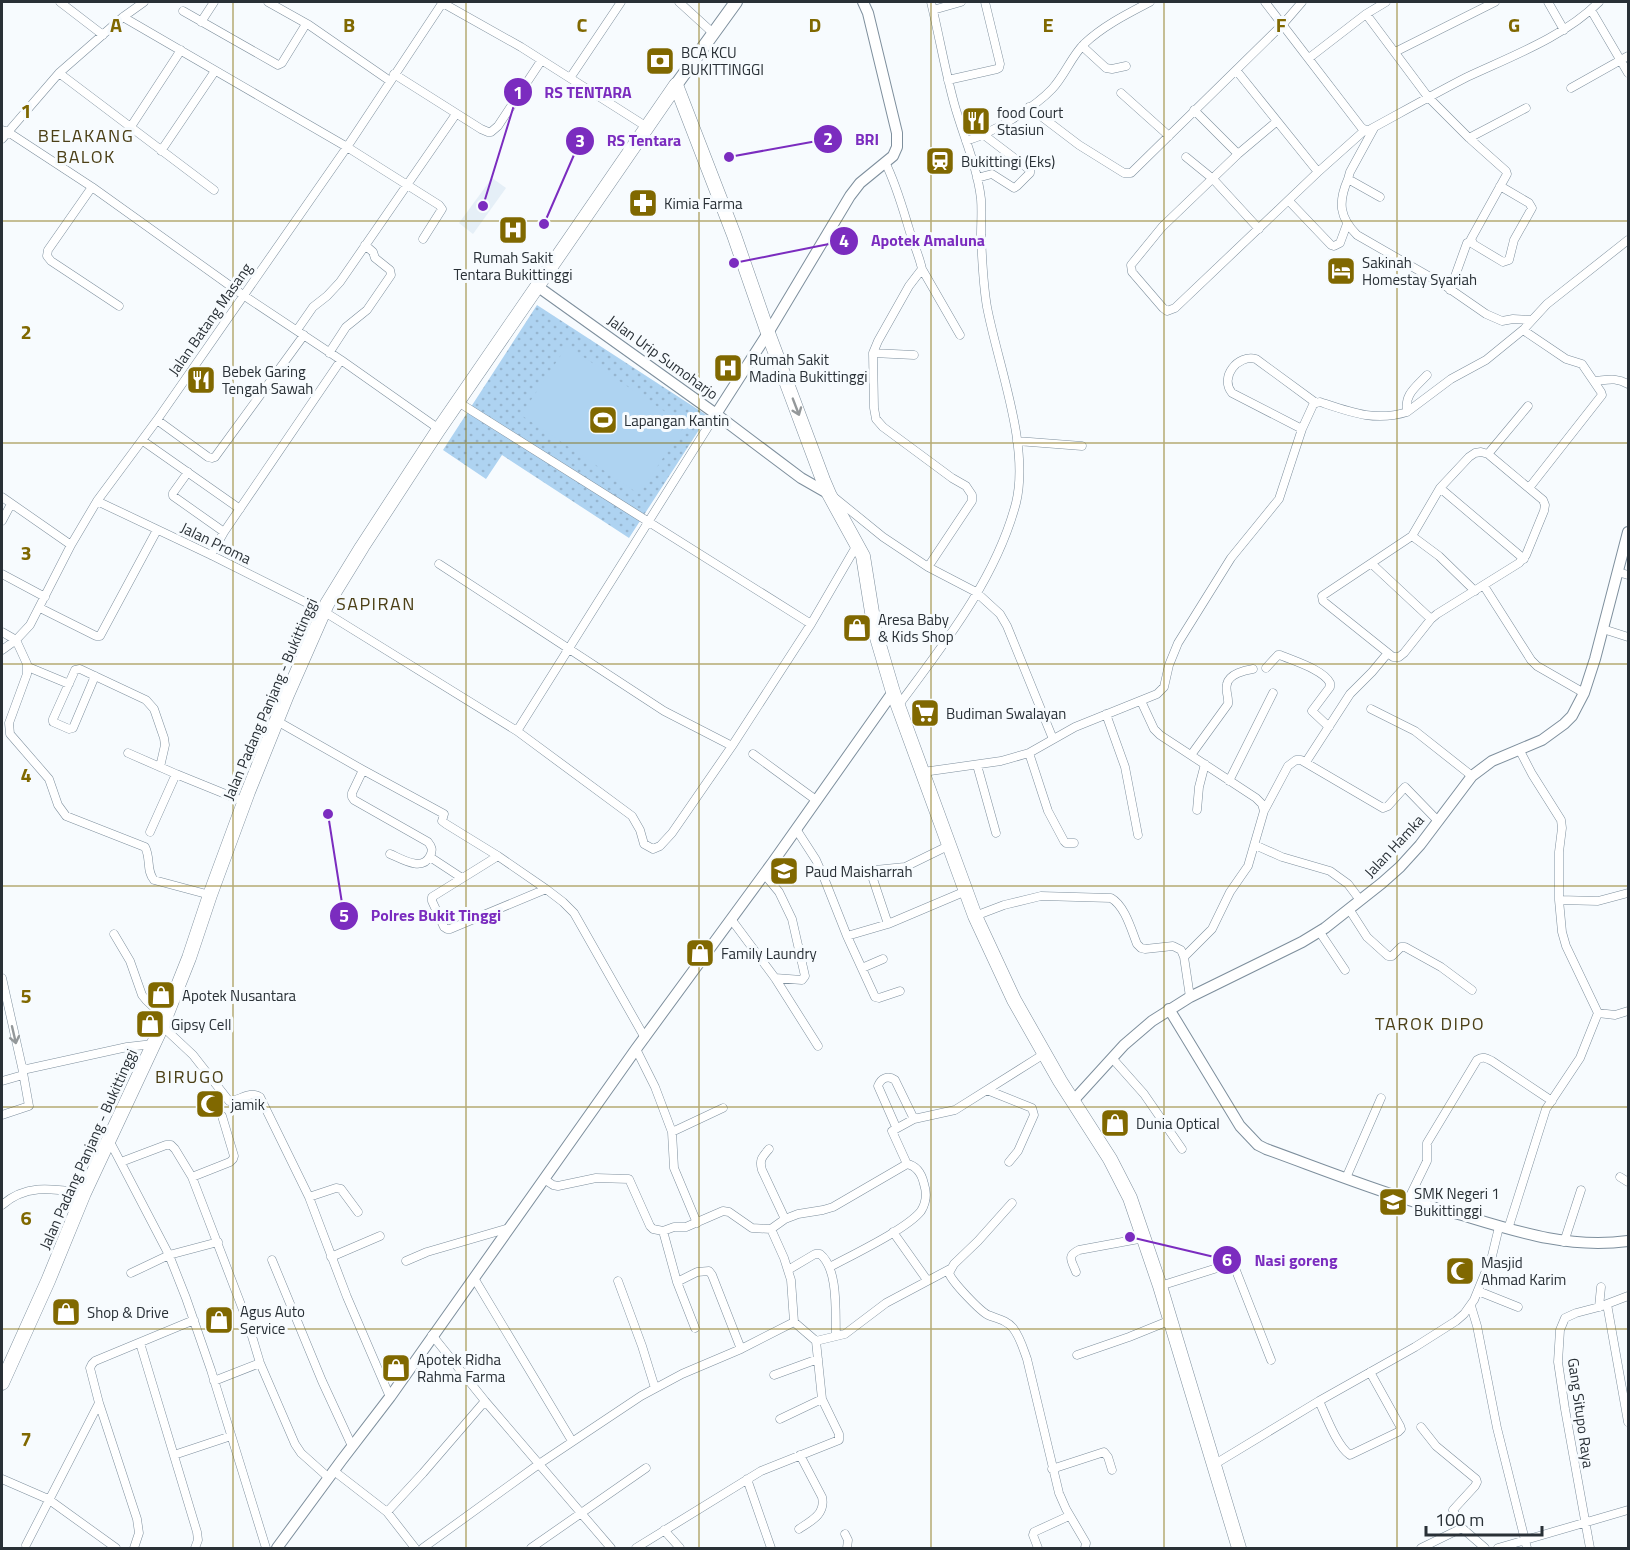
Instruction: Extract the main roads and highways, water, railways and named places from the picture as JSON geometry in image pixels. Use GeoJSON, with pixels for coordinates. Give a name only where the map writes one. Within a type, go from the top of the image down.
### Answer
{"type":"FeatureCollection","features":[{"type":"Feature","properties":{"kind":"highway","name":"Jalan Padang Panjang - Bukittinggi"},"geometry":{"type":"LineString","coordinates":[[2,1383],[48,1281],[84,1193],[163,1022],[189,958],[245,802],[323,611],[439,429],[676,85]]}},
{"type":"Feature","properties":{"kind":"highway"},"geometry":{"type":"LineString","coordinates":[[676,85],[829,494],[863,555],[875,631],[893,692],[975,916],[1014,1000],[1044,1054],[1120,1177],[1130,1198],[1171,1320],[1239,1548]]}},
{"type":"Feature","properties":{"kind":"main road"},"geometry":{"type":"LineString","coordinates":[[676,85],[736,2]]}},
{"type":"Feature","properties":{"kind":"place","name":"BCA KCU BUKITTINGGI"},"geometry":{"type":"Point","coordinates":[660,61]}},
{"type":"Feature","properties":{"kind":"place","name":"food Court Stasiun"},"geometry":{"type":"Point","coordinates":[976,121]}},
{"type":"Feature","properties":{"kind":"place","name":"BRI"},"geometry":{"type":"Point","coordinates":[729,157]}},
{"type":"Feature","properties":{"kind":"place","name":"Bukittingi (Eks)"},"geometry":{"type":"Point","coordinates":[940,161]}},
{"type":"Feature","properties":{"kind":"place","name":"Kimia Farma"},"geometry":{"type":"Point","coordinates":[643,203]}},
{"type":"Feature","properties":{"kind":"place","name":"RS TENTARA"},"geometry":{"type":"Point","coordinates":[483,206]}},
{"type":"Feature","properties":{"kind":"place","name":"RS Tentara"},"geometry":{"type":"Point","coordinates":[544,224]}},
{"type":"Feature","properties":{"kind":"place","name":"Rumah Sakit Tentara Bukittinggi"},"geometry":{"type":"Point","coordinates":[513,230]}},
{"type":"Feature","properties":{"kind":"place","name":"Apotek Amaluna"},"geometry":{"type":"Point","coordinates":[734,263]}},
{"type":"Feature","properties":{"kind":"place","name":"Sakinah Homestay Syariah"},"geometry":{"type":"Point","coordinates":[1341,271]}},
{"type":"Feature","properties":{"kind":"place","name":"Rumah Sakit Madina Bukittinggi"},"geometry":{"type":"Point","coordinates":[728,368]}},
{"type":"Feature","properties":{"kind":"place","name":"Bebek Garing Tengah Sawah"},"geometry":{"type":"Point","coordinates":[201,380]}},
{"type":"Feature","properties":{"kind":"place","name":"Lapangan Kantin"},"geometry":{"type":"Point","coordinates":[603,420]}},
{"type":"Feature","properties":{"kind":"place","name":"Aresa Baby & Kids Shop"},"geometry":{"type":"Point","coordinates":[857,628]}},
{"type":"Feature","properties":{"kind":"place","name":"Budiman Swalayan"},"geometry":{"type":"Point","coordinates":[925,713]}},
{"type":"Feature","properties":{"kind":"place","name":"Polres Bukit Tinggi"},"geometry":{"type":"Point","coordinates":[328,814]}},
{"type":"Feature","properties":{"kind":"place","name":"Paud Maisharrah"},"geometry":{"type":"Point","coordinates":[784,871]}},
{"type":"Feature","properties":{"kind":"place","name":"Family Laundry"},"geometry":{"type":"Point","coordinates":[700,953]}},
{"type":"Feature","properties":{"kind":"place","name":"Apotek Nusantara"},"geometry":{"type":"Point","coordinates":[161,995]}},
{"type":"Feature","properties":{"kind":"place","name":"Gipsy Cell"},"geometry":{"type":"Point","coordinates":[150,1024]}},
{"type":"Feature","properties":{"kind":"place","name":"jamik"},"geometry":{"type":"Point","coordinates":[210,1104]}},
{"type":"Feature","properties":{"kind":"place","name":"Dunia Optical"},"geometry":{"type":"Point","coordinates":[1115,1123]}},
{"type":"Feature","properties":{"kind":"place","name":"SMK Negeri 1 Bukittinggi"},"geometry":{"type":"Point","coordinates":[1393,1202]}},
{"type":"Feature","properties":{"kind":"place","name":"Nasi goreng"},"geometry":{"type":"Point","coordinates":[1130,1237]}},
{"type":"Feature","properties":{"kind":"place","name":"Masjid Ahmad Karim"},"geometry":{"type":"Point","coordinates":[1460,1271]}},
{"type":"Feature","properties":{"kind":"place","name":"Shop & Drive"},"geometry":{"type":"Point","coordinates":[66,1312]}},
{"type":"Feature","properties":{"kind":"place","name":"Agus Auto Service"},"geometry":{"type":"Point","coordinates":[219,1320]}},
{"type":"Feature","properties":{"kind":"place","name":"Apotek Ridha Rahma Farma"},"geometry":{"type":"Point","coordinates":[396,1368]}},
{"type":"Feature","properties":{"kind":"district","name":"BELAKANG BALOK"},"geometry":{"type":"Point","coordinates":[86,145]}},
{"type":"Feature","properties":{"kind":"district","name":"SAPIRAN"},"geometry":{"type":"Point","coordinates":[376,603]}},
{"type":"Feature","properties":{"kind":"district","name":"TAROK DIPO"},"geometry":{"type":"Point","coordinates":[1430,1023]}},
{"type":"Feature","properties":{"kind":"district","name":"BIRUGO"},"geometry":{"type":"Point","coordinates":[190,1076]}}]}
